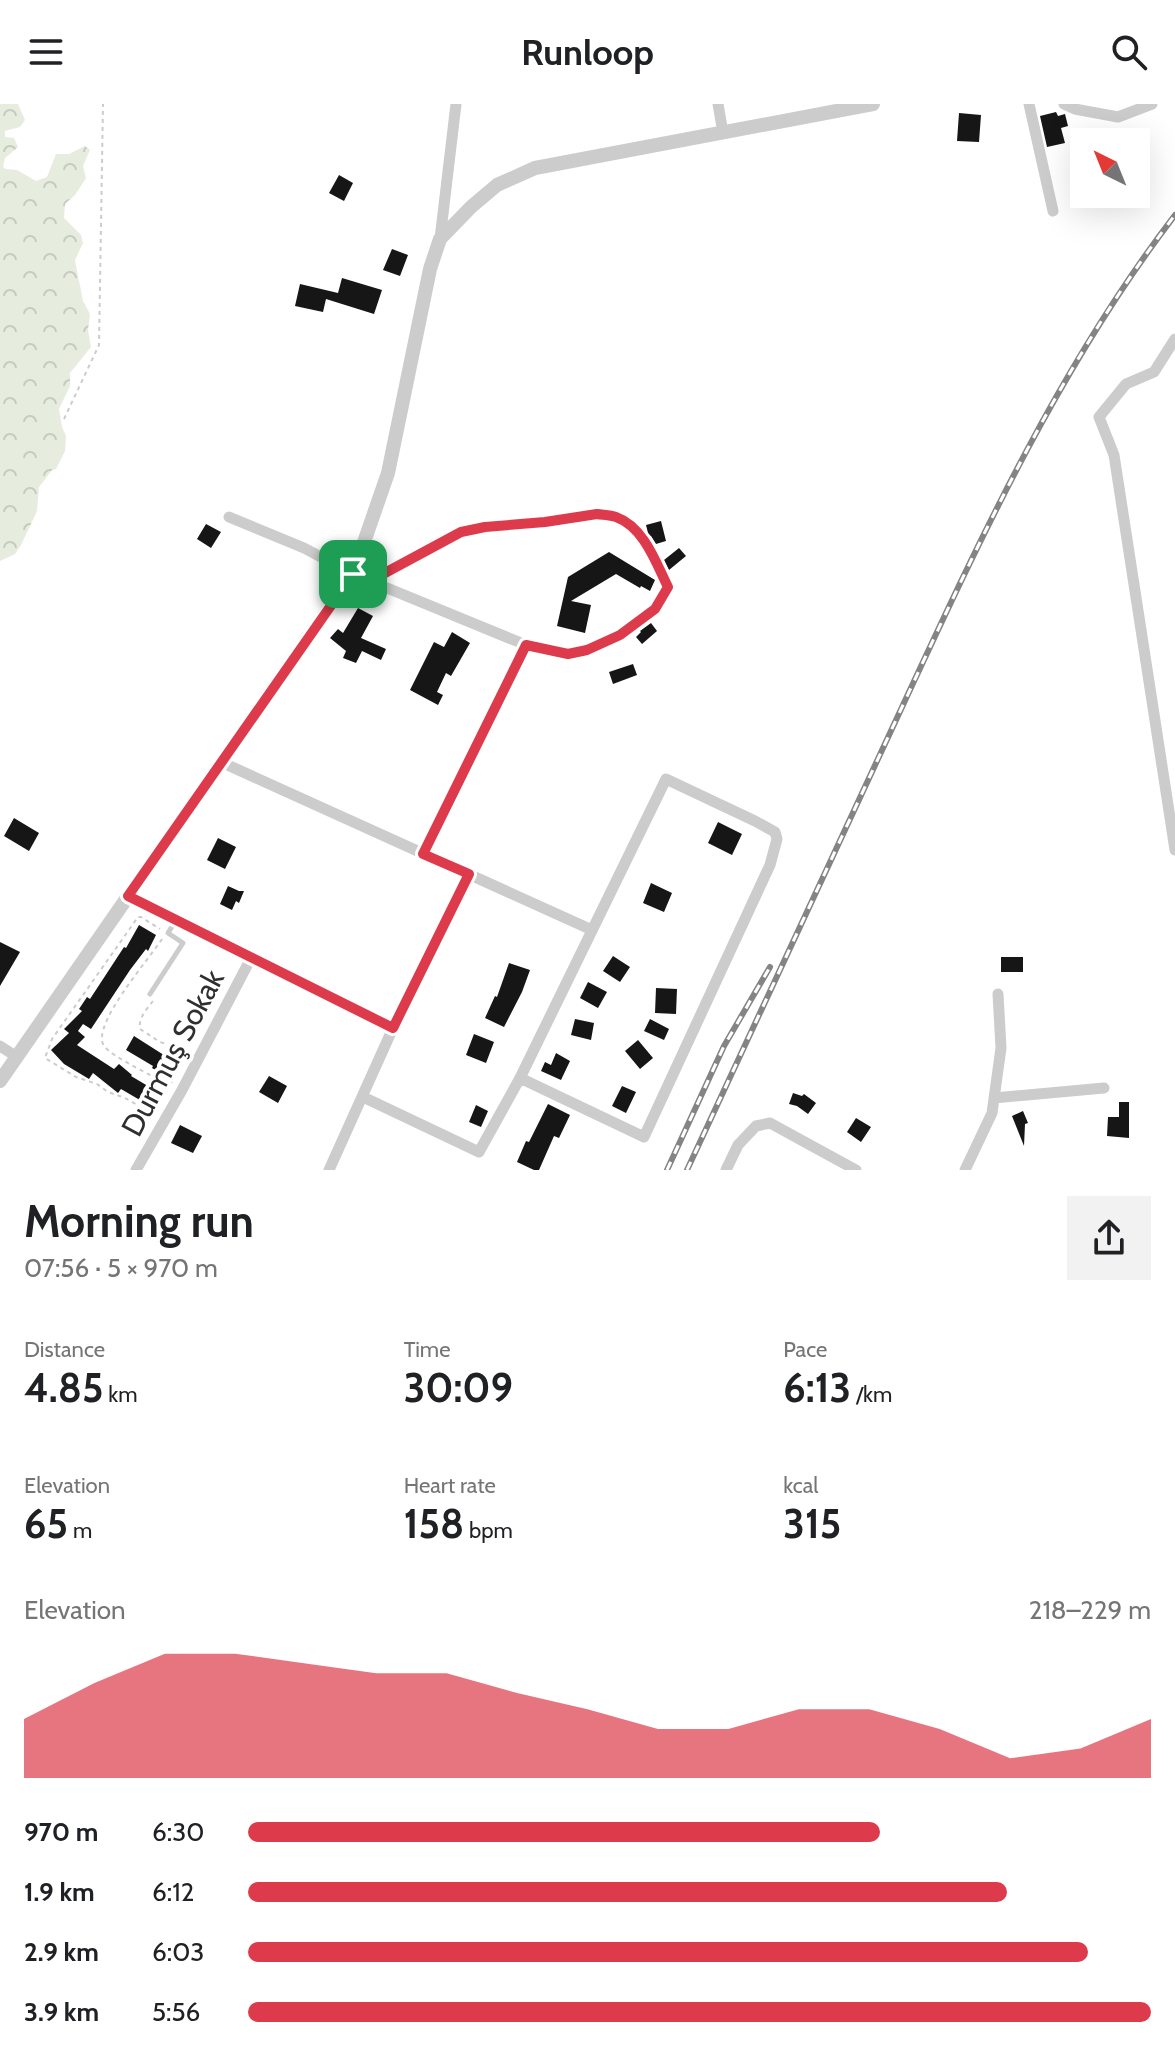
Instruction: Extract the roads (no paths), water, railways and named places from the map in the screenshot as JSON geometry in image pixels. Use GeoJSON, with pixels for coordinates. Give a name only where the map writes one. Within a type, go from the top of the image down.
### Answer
{"type":"FeatureCollection","features":[{"type":"Feature","properties":{"kind":"street"},"geometry":{"type":"LineString","coordinates":[[0,1081],[353,574],[388,473],[430,269],[440,239],[456,104]]}},
{"type":"Feature","properties":{"kind":"street"},"geometry":{"type":"LineString","coordinates":[[718,104],[723,133]]}},
{"type":"Feature","properties":{"kind":"street"},"geometry":{"type":"LineString","coordinates":[[440,239],[497,185],[535,168],[870,104]]}},
{"type":"Feature","properties":{"kind":"street"},"geometry":{"type":"LineString","coordinates":[[1029,104],[1053,211]]}},
{"type":"Feature","properties":{"kind":"street"},"geometry":{"type":"LineString","coordinates":[[1064,104],[1118,117],[1152,104]]}},
{"type":"Feature","properties":{"kind":"street"},"geometry":{"type":"LineString","coordinates":[[1175,339],[1154,372],[1126,384],[1099,417],[1114,455],[1175,850]]}},
{"type":"Feature","properties":{"kind":"street"},"geometry":{"type":"LineString","coordinates":[[229,517],[304,548],[353,574],[526,645],[568,654],[587,650],[620,635],[655,609],[668,587],[646,543]]}},
{"type":"Feature","properties":{"kind":"street"},"geometry":{"type":"LineString","coordinates":[[423,854],[526,645]]}},
{"type":"Feature","properties":{"kind":"street"},"geometry":{"type":"LineString","coordinates":[[221,762],[592,930]]}},
{"type":"Feature","properties":{"kind":"street"},"geometry":{"type":"LineString","coordinates":[[363,1097],[479,1152],[520,1078],[666,779],[775,832],[777,839],[770,865],[644,1137],[520,1078]]}},
{"type":"Feature","properties":{"kind":"street"},"geometry":{"type":"LineString","coordinates":[[329,1170],[393,1028],[469,874]]}},
{"type":"Feature","properties":{"kind":"street"},"geometry":{"type":"LineString","coordinates":[[128,896],[393,1028]]}},
{"type":"Feature","properties":{"kind":"street","name":"Durmuş Sokak"},"geometry":{"type":"LineString","coordinates":[[136,1170],[251,958]]}},
{"type":"Feature","properties":{"kind":"street"},"geometry":{"type":"LineString","coordinates":[[965,1170],[992,1113],[1001,1048],[998,994]]}},
{"type":"Feature","properties":{"kind":"street"},"geometry":{"type":"LineString","coordinates":[[0,1046],[17,1057]]}},
{"type":"Feature","properties":{"kind":"street"},"geometry":{"type":"LineString","coordinates":[[994,1098],[1104,1088]]}},
{"type":"Feature","properties":{"kind":"street"},"geometry":{"type":"LineString","coordinates":[[726,1170],[738,1145],[756,1126],[770,1123],[856,1170]]}},
{"type":"Feature","properties":{"kind":"lane"},"geometry":{"type":"LineString","coordinates":[[150,994],[183,943],[168,933],[176,919]]}},
{"type":"Feature","properties":{"kind":"railway"},"geometry":{"type":"LineString","coordinates":[[687,1170],[933,641],[1026,452],[1096,331],[1175,215]]}},
{"type":"Feature","properties":{"kind":"railway"},"geometry":{"type":"LineString","coordinates":[[667,1170],[724,1046],[770,967]]}}]}
